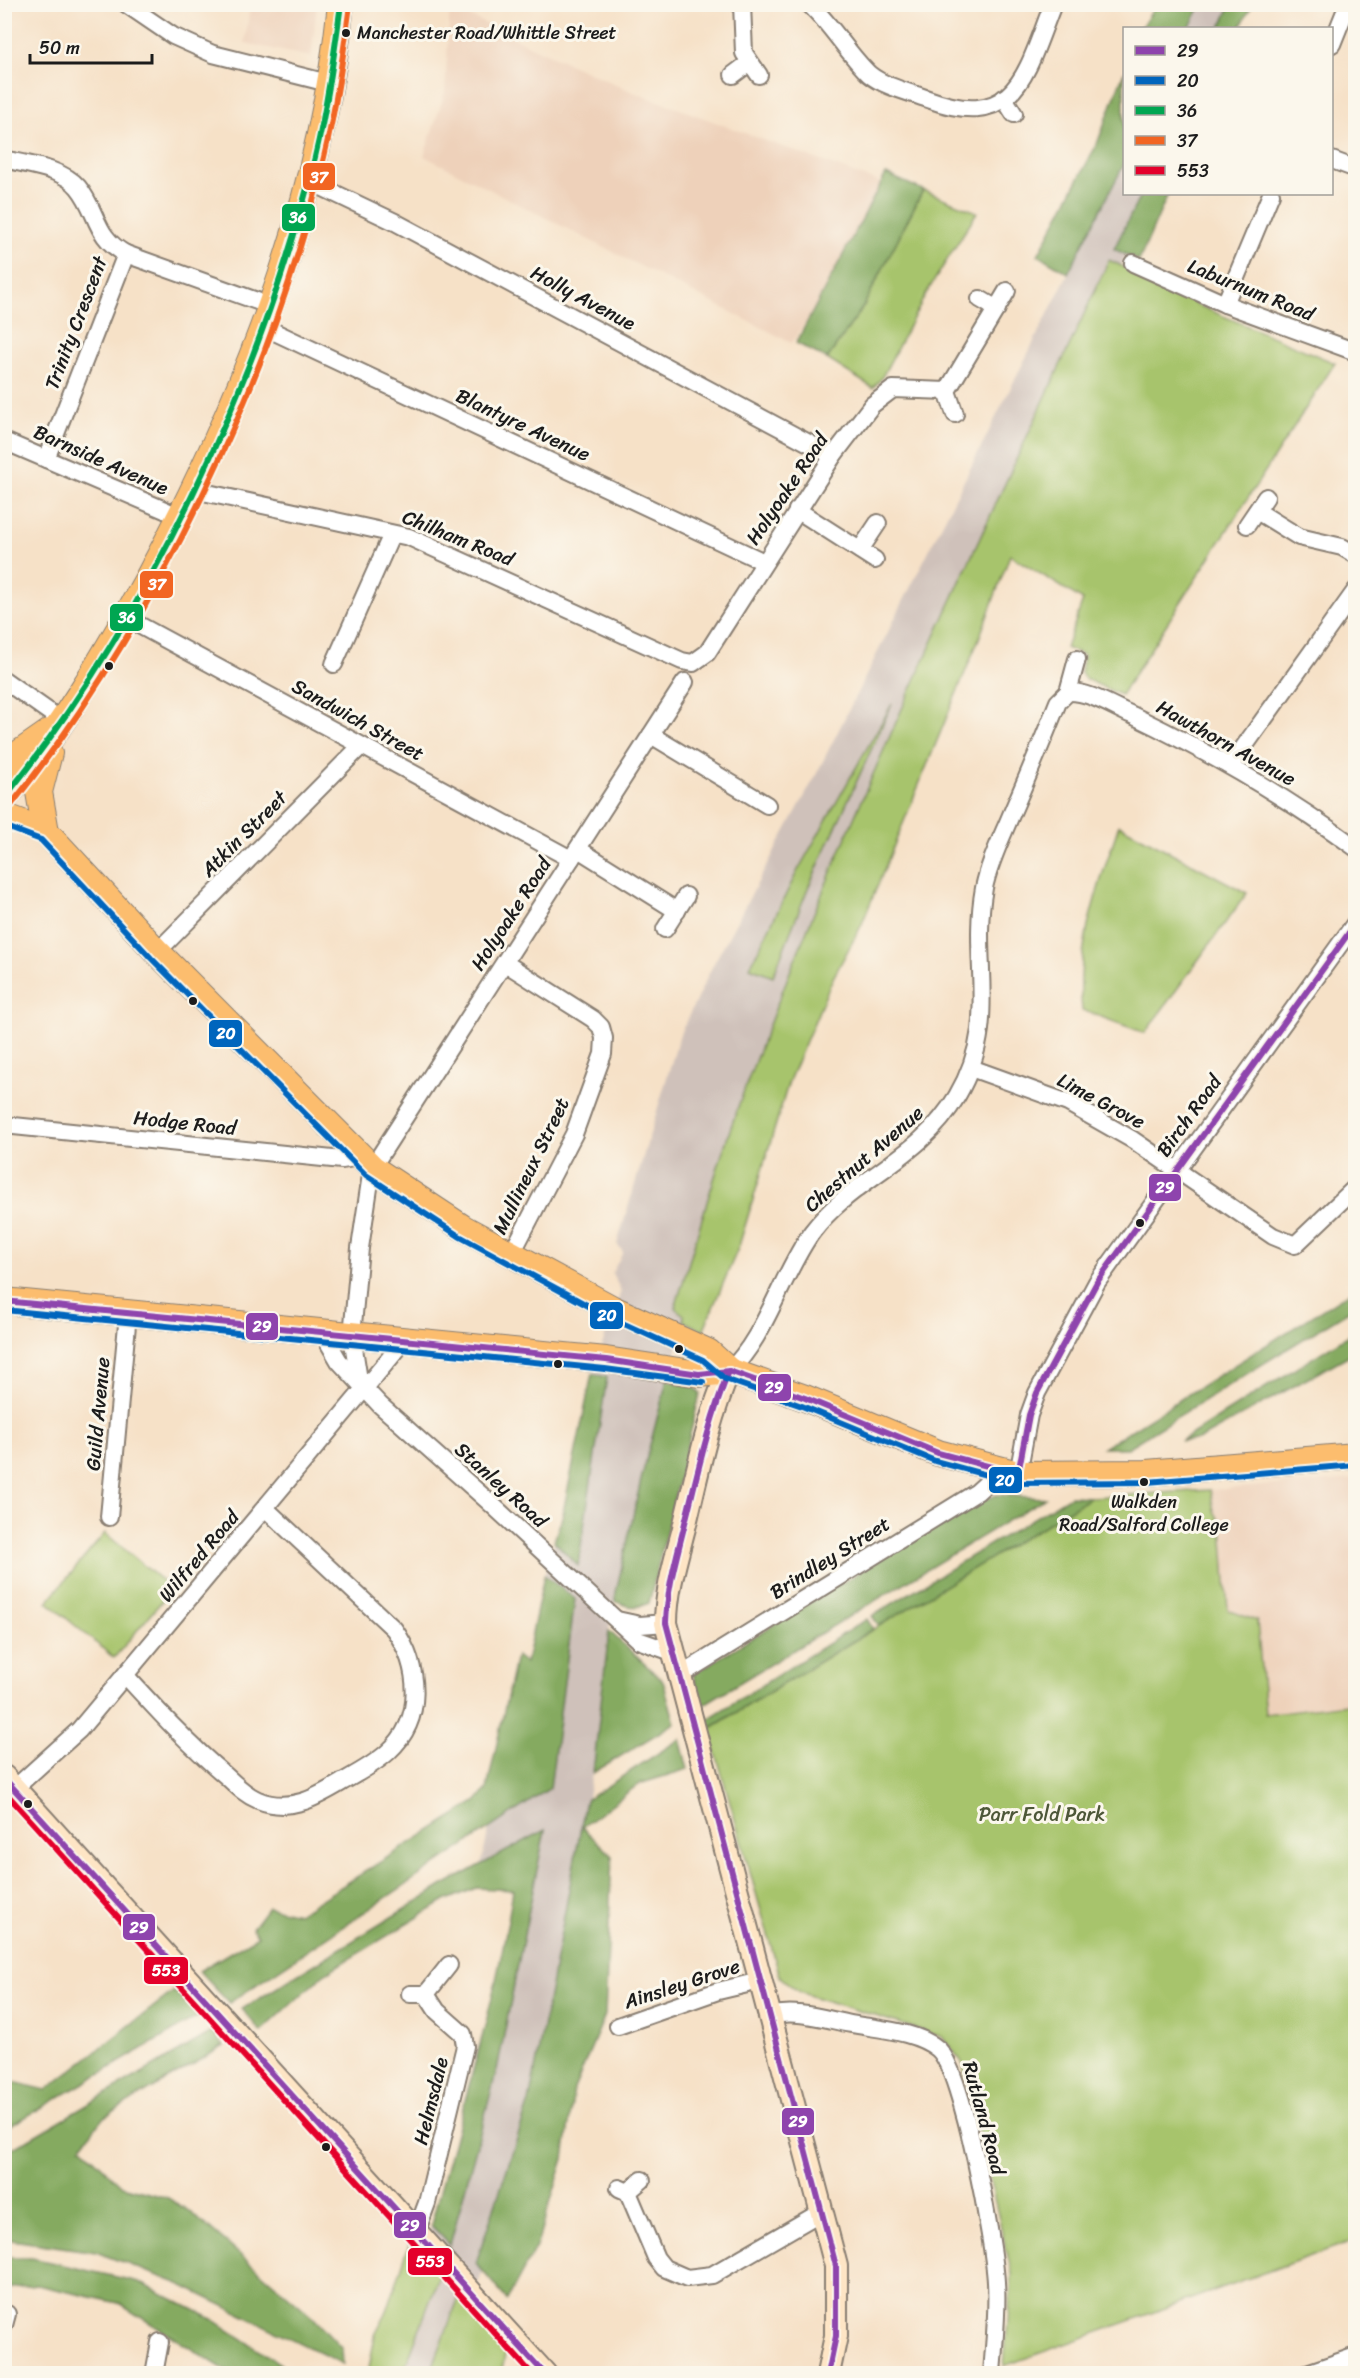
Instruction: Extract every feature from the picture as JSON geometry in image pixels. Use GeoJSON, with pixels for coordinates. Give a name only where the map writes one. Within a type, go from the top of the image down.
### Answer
{"type":"FeatureCollection","features":[{"type":"Feature","properties":{"kind":"main road"},"geometry":{"type":"LineString","coordinates":[[341,4],[332,84],[310,182],[267,317],[195,490],[181,518],[126,618],[5,815],[46,832],[157,952],[366,1163],[463,1228],[613,1309],[708,1352],[729,1371],[806,1398],[938,1453],[1009,1472],[1146,1473],[1356,1456]]}},
{"type":"Feature","properties":{"kind":"main road"},"geometry":{"type":"LineString","coordinates":[[4,764],[60,724]]}},
{"type":"Feature","properties":{"kind":"main road"},"geometry":{"type":"LineString","coordinates":[[46,832],[39,792],[60,724]]}},
{"type":"Feature","properties":{"kind":"main road"},"geometry":{"type":"LineString","coordinates":[[4,1301],[405,1340],[641,1365],[699,1374],[729,1371]]}},
{"type":"Feature","properties":{"kind":"main road"},"geometry":{"type":"LineString","coordinates":[[641,1365],[651,1348],[652,1326]]}},
{"type":"Feature","properties":{"kind":"street"},"geometry":{"type":"LineString","coordinates":[[126,4],[174,36],[213,54],[332,84]]}},
{"type":"Feature","properties":{"kind":"street"},"geometry":{"type":"LineString","coordinates":[[733,75],[754,69],[744,53],[742,4]]}},
{"type":"Feature","properties":{"kind":"street"},"geometry":{"type":"LineString","coordinates":[[809,4],[858,63],[872,76],[888,85],[961,110],[992,106],[1004,98],[1024,77],[1053,4]]}},
{"type":"Feature","properties":{"kind":"street"},"geometry":{"type":"LineString","coordinates":[[1333,42],[1348,4]]}},
{"type":"Feature","properties":{"kind":"street"},"geometry":{"type":"LineString","coordinates":[[1004,98],[1014,114]]}},
{"type":"Feature","properties":{"kind":"street","name":"Trinity Crescent"},"geometry":{"type":"LineString","coordinates":[[4,159],[49,171],[70,180],[78,187],[107,241],[126,254],[46,459]]}},
{"type":"Feature","properties":{"kind":"street"},"geometry":{"type":"LineString","coordinates":[[1333,160],[1356,169]]}},
{"type":"Feature","properties":{"kind":"street","name":"Holly Avenue"},"geometry":{"type":"LineString","coordinates":[[310,182],[395,222],[833,456]]}},
{"type":"Feature","properties":{"kind":"street"},"geometry":{"type":"LineString","coordinates":[[1225,304],[1271,195]]}},
{"type":"Feature","properties":{"kind":"street","name":"Blantyre Avenue"},"geometry":{"type":"LineString","coordinates":[[126,254],[267,317],[764,562]]}},
{"type":"Feature","properties":{"kind":"street","name":"Laburnum Road"},"geometry":{"type":"LineString","coordinates":[[1133,263],[1225,304],[1356,352]]}},
{"type":"Feature","properties":{"kind":"street"},"geometry":{"type":"LineString","coordinates":[[955,414],[948,391],[1007,291]]}},
{"type":"Feature","properties":{"kind":"street"},"geometry":{"type":"LineString","coordinates":[[980,299],[997,309]]}},
{"type":"Feature","properties":{"kind":"street","name":"Holyoake Road"},"geometry":{"type":"LineString","coordinates":[[693,663],[706,653],[833,456],[872,405],[893,389],[948,391]]}},
{"type":"Feature","properties":{"kind":"street","name":"Barnside Avenue"},"geometry":{"type":"LineString","coordinates":[[4,441],[181,518]]}},
{"type":"Feature","properties":{"kind":"street","name":"Chilham Road"},"geometry":{"type":"LineString","coordinates":[[195,490],[393,534],[430,545],[682,662],[693,663]]}},
{"type":"Feature","properties":{"kind":"street"},"geometry":{"type":"LineString","coordinates":[[1247,525],[1261,504],[1299,537],[1342,548],[1356,555]]}},
{"type":"Feature","properties":{"kind":"street"},"geometry":{"type":"LineString","coordinates":[[797,510],[875,560]]}},
{"type":"Feature","properties":{"kind":"street"},"geometry":{"type":"LineString","coordinates":[[860,550],[878,523]]}},
{"type":"Feature","properties":{"kind":"street"},"geometry":{"type":"LineString","coordinates":[[334,664],[393,534]]}},
{"type":"Feature","properties":{"kind":"street"},"geometry":{"type":"LineString","coordinates":[[1231,765],[1356,590]]}},
{"type":"Feature","properties":{"kind":"street","name":"Sandwich Street"},"geometry":{"type":"LineString","coordinates":[[126,618],[361,746],[575,854],[676,911]]}},
{"type":"Feature","properties":{"kind":"street","name":"Chestnut Avenue"},"geometry":{"type":"LineString","coordinates":[[729,1371],[746,1353],[781,1284],[814,1228],[849,1195],[911,1151],[928,1135],[956,1099],[970,1068],[980,1035],[984,1002],[979,930],[985,884],[1058,702],[1068,692],[1077,659]]}},
{"type":"Feature","properties":{"kind":"street"},"geometry":{"type":"LineString","coordinates":[[4,680],[60,724]]}},
{"type":"Feature","properties":{"kind":"street","name":"Holyoake Road"},"geometry":{"type":"LineString","coordinates":[[366,1163],[504,963],[685,682]]}},
{"type":"Feature","properties":{"kind":"street","name":"Hawthorn Avenue"},"geometry":{"type":"LineString","coordinates":[[1068,692],[1082,693],[1231,765],[1312,816],[1356,848]]}},
{"type":"Feature","properties":{"kind":"street"},"geometry":{"type":"LineString","coordinates":[[651,735],[742,799],[767,805]]}},
{"type":"Feature","properties":{"kind":"street","name":"Atkin Street"},"geometry":{"type":"LineString","coordinates":[[157,952],[361,746]]}},
{"type":"Feature","properties":{"kind":"street"},"geometry":{"type":"LineString","coordinates":[[665,929],[686,896]]}},
{"type":"Feature","properties":{"kind":"street","name":"Birch Road"},"geometry":{"type":"LineString","coordinates":[[1009,1472],[1029,1415],[1050,1366],[1097,1282],[1356,922]]}},
{"type":"Feature","properties":{"kind":"street","name":"Mullineux Street"},"geometry":{"type":"LineString","coordinates":[[504,963],[608,1023],[603,1054],[574,1134],[511,1255]]}},
{"type":"Feature","properties":{"kind":"street","name":"Lime Grove"},"geometry":{"type":"LineString","coordinates":[[970,1068],[1068,1103],[1133,1140],[1273,1236],[1295,1245],[1356,1187]]}},
{"type":"Feature","properties":{"kind":"street","name":"Hodge Road"},"geometry":{"type":"LineString","coordinates":[[4,1125],[366,1163]]}},
{"type":"Feature","properties":{"kind":"street"},"geometry":{"type":"LineString","coordinates":[[362,1385],[352,1336],[366,1163]]}},
{"type":"Feature","properties":{"kind":"street","name":"Guild Avenue"},"geometry":{"type":"LineString","coordinates":[[109,1517],[128,1314]]}},
{"type":"Feature","properties":{"kind":"street","name":"Stanley Road"},"geometry":{"type":"LineString","coordinates":[[322,1332],[339,1361],[362,1385],[638,1641],[672,1652]]}},
{"type":"Feature","properties":{"kind":"street","name":"Wilfred Road"},"geometry":{"type":"LineString","coordinates":[[10,1783],[73,1736],[266,1509],[362,1385],[405,1340]]}},
{"type":"Feature","properties":{"kind":"street"},"geometry":{"type":"LineString","coordinates":[[729,1371],[719,1395],[701,1456],[669,1590],[666,1623],[836,2266],[838,2302],[836,2336],[828,2373]]}},
{"type":"Feature","properties":{"kind":"street","name":"Brindley Street"},"geometry":{"type":"LineString","coordinates":[[679,1676],[1009,1472]]}},
{"type":"Feature","properties":{"kind":"street"},"geometry":{"type":"LineString","coordinates":[[126,1676],[186,1742],[247,1794],[270,1803],[293,1805],[316,1797],[378,1761],[400,1740],[412,1712],[416,1694],[413,1664],[404,1642],[394,1629],[266,1509]]}},
{"type":"Feature","properties":{"kind":"street"},"geometry":{"type":"LineString","coordinates":[[616,1620],[640,1625],[666,1623]]}},
{"type":"Feature","properties":{"kind":"street"},"geometry":{"type":"LineString","coordinates":[[10,1783],[545,2373]]}},
{"type":"Feature","properties":{"kind":"street","name":"Helmsdale"},"geometry":{"type":"LineString","coordinates":[[417,2230],[427,2203],[465,2046],[464,2034],[418,1994],[448,1965]]}},
{"type":"Feature","properties":{"kind":"street","name":"Ainsley Grove"},"geometry":{"type":"LineString","coordinates":[[618,2026],[718,1991],[760,1981]]}},
{"type":"Feature","properties":{"kind":"street","name":"Rutland Road"},"geometry":{"type":"LineString","coordinates":[[770,2016],[791,2012],[906,2035],[929,2044],[945,2057],[956,2082],[985,2203],[993,2252],[997,2308],[992,2373]]}},
{"type":"Feature","properties":{"kind":"street"},"geometry":{"type":"LineString","coordinates":[[642,2180],[623,2190],[656,2258],[664,2268],[687,2278],[712,2275],[821,2212]]}},
{"type":"Feature","properties":{"kind":"street"},"geometry":{"type":"LineString","coordinates":[[160,2342],[160,2365]]}},
{"type":"Feature","properties":{"kind":"street"},"geometry":{"type":"LineString","coordinates":[[1304,2373],[1351,2363]]}},
{"type":"Feature","properties":{"kind":"shaded area"},"geometry":{"type":"Polygon","coordinates":[[[250,5],[317,5],[311,57],[245,43],[250,5]]]}},
{"type":"Feature","properties":{"kind":"shaded area"},"geometry":{"type":"Polygon","coordinates":[[[1156,5],[1246,5],[1235,27],[1142,27],[1156,5]]]}},
{"type":"Feature","properties":{"kind":"shaded area"},"geometry":{"type":"Polygon","coordinates":[[[450,6],[526,44],[633,92],[892,187],[792,343],[424,156],[445,92],[450,6]]]}},
{"type":"Feature","properties":{"kind":"shaded area"},"geometry":{"type":"Polygon","coordinates":[[[1123,75],[1123,195],[1154,195],[927,690],[686,1315],[641,1480],[616,1592],[607,1641],[593,1769],[533,2105],[485,2266],[443,2373],[380,2374],[423,2255],[477,2049],[490,2012],[513,1890],[476,1888],[544,1575],[562,1517],[592,1374],[621,1291],[612,1273],[623,1252],[617,1244],[680,1034],[713,965],[815,777],[1068,274],[1038,255],[1097,144],[1123,75]]]}},
{"type":"Feature","properties":{"kind":"shaded area"},"geometry":{"type":"Polygon","coordinates":[[[1355,1479],[1355,1703],[1265,1714],[1257,1622],[1228,1610],[1222,1525],[1214,1511],[1210,1490],[1355,1479]]]}},
{"type":"Feature","properties":{"kind":"green space"},"geometry":{"type":"Polygon","coordinates":[[[1156,4],[1201,5],[1190,27],[1142,27],[1156,4]]]}},
{"type":"Feature","properties":{"kind":"green space"},"geometry":{"type":"Polygon","coordinates":[[[1231,5],[1252,5],[1241,27],[1220,27],[1231,5]]]}},
{"type":"Feature","properties":{"kind":"green space"},"geometry":{"type":"Polygon","coordinates":[[[1123,75],[1123,166],[1068,273],[1038,255],[1097,144],[1123,75]]]}},
{"type":"Feature","properties":{"kind":"green space"},"geometry":{"type":"Polygon","coordinates":[[[886,174],[923,190],[863,307],[827,359],[796,343],[886,174]]]}},
{"type":"Feature","properties":{"kind":"green space"},"geometry":{"type":"Polygon","coordinates":[[[923,190],[977,212],[927,292],[881,379],[873,388],[827,359],[863,307],[923,190]]]}},
{"type":"Feature","properties":{"kind":"green space"},"geometry":{"type":"Polygon","coordinates":[[[1141,195],[1168,195],[1139,261],[1114,249],[1141,195]]]}},
{"type":"Feature","properties":{"kind":"green space"},"geometry":{"type":"Polygon","coordinates":[[[1109,260],[1194,300],[1195,304],[1335,363],[1121,695],[1085,679],[1081,672],[1084,655],[1066,648],[1083,600],[1010,555],[980,636],[861,926],[833,978],[789,1081],[739,1246],[703,1331],[684,1321],[684,1315],[675,1308],[738,1107],[779,999],[868,786],[1109,260]]]}},
{"type":"Feature","properties":{"kind":"green space"},"geometry":{"type":"Polygon","coordinates":[[[892,704],[808,888],[773,976],[750,967],[797,872],[892,704]]]}},
{"type":"Feature","properties":{"kind":"green space"},"geometry":{"type":"Polygon","coordinates":[[[1119,825],[1247,893],[1145,1033],[1082,1010],[1081,986],[1085,939],[1119,825]]]}},
{"type":"Feature","properties":{"kind":"green space"},"geometry":{"type":"Polygon","coordinates":[[[1355,1289],[1355,1307],[1127,1448],[1103,1448],[1355,1289]]]}},
{"type":"Feature","properties":{"kind":"green space"},"geometry":{"type":"Polygon","coordinates":[[[1355,1331],[1355,1352],[1198,1440],[1181,1441],[1355,1331]]]}},
{"type":"Feature","properties":{"kind":"green space"},"geometry":{"type":"Polygon","coordinates":[[[592,1374],[607,1377],[578,1566],[554,1541],[562,1517],[592,1374]]]}},
{"type":"Feature","properties":{"kind":"green space"},"geometry":{"type":"Polygon","coordinates":[[[667,1380],[695,1387],[700,1394],[649,1603],[640,1606],[624,1605],[615,1601],[616,1592],[641,1480],[667,1380]]]}},
{"type":"Feature","properties":{"kind":"green space","name":"Parr Fold Park"},"geometry":{"type":"Polygon","coordinates":[[[1210,1490],[1214,1511],[1222,1525],[1228,1610],[1257,1621],[1265,1714],[1355,1703],[1355,2240],[1004,2366],[1012,2274],[962,2062],[942,2037],[799,1992],[780,1977],[709,1729],[1091,1497],[1210,1490]]]}},
{"type":"Feature","properties":{"kind":"green space"},"geometry":{"type":"Polygon","coordinates":[[[996,1495],[1045,1498],[701,1706],[693,1674],[951,1516],[996,1495]]]}},
{"type":"Feature","properties":{"kind":"green space"},"geometry":{"type":"Polygon","coordinates":[[[1070,1496],[1091,1497],[879,1626],[872,1616],[1070,1496]]]}},
{"type":"Feature","properties":{"kind":"green space"},"geometry":{"type":"Polygon","coordinates":[[[105,1533],[172,1589],[114,1658],[47,1602],[105,1533]]]}},
{"type":"Feature","properties":{"kind":"green space"},"geometry":{"type":"Polygon","coordinates":[[[544,1575],[575,1599],[550,1788],[229,2003],[199,1971],[258,1936],[252,1928],[268,1907],[298,1914],[477,1801],[487,1789],[516,1656],[526,1663],[544,1575]]]}},
{"type":"Feature","properties":{"kind":"green space"},"geometry":{"type":"Polygon","coordinates":[[[867,1619],[873,1629],[709,1729],[706,1720],[867,1619]]]}},
{"type":"Feature","properties":{"kind":"green space"},"geometry":{"type":"Polygon","coordinates":[[[609,1631],[663,1681],[675,1723],[593,1773],[609,1631]]]}},
{"type":"Feature","properties":{"kind":"green space"},"geometry":{"type":"Polygon","coordinates":[[[680,1739],[688,1769],[639,1784],[582,1827],[612,1856],[605,2015],[574,2089],[564,2159],[536,2247],[507,2300],[476,2263],[529,2102],[586,1800],[680,1739]]]}},
{"type":"Feature","properties":{"kind":"green space"},"geometry":{"type":"Polygon","coordinates":[[[545,1830],[497,2070],[450,2245],[431,2225],[487,2017],[513,1890],[476,1888],[445,1901],[324,1974],[261,2032],[242,2009],[442,1886],[545,1830]]]}},
{"type":"Feature","properties":{"kind":"green space"},"geometry":{"type":"Polygon","coordinates":[[[174,1991],[199,2016],[5,2129],[5,2080],[46,2090],[174,1991]]]}},
{"type":"Feature","properties":{"kind":"green space"},"geometry":{"type":"Polygon","coordinates":[[[212,2032],[224,2046],[104,2117],[81,2146],[122,2186],[168,2198],[189,2211],[312,2316],[342,2348],[343,2364],[177,2283],[96,2252],[5,2239],[5,2153],[212,2032]]]}},
{"type":"Feature","properties":{"kind":"green space"},"geometry":{"type":"Polygon","coordinates":[[[410,2242],[440,2274],[403,2373],[368,2374],[375,2335],[386,2314],[410,2242]]]}},
{"type":"Feature","properties":{"kind":"green space"},"geometry":{"type":"Polygon","coordinates":[[[4,2258],[32,2258],[139,2282],[214,2320],[282,2365],[287,2373],[230,2373],[118,2303],[37,2285],[5,2289],[4,2258]]]}},
{"type":"Feature","properties":{"kind":"green space"},"geometry":{"type":"Polygon","coordinates":[[[459,2297],[507,2347],[501,2373],[430,2374],[459,2297]]]}},
{"type":"Feature","properties":{"kind":"transit line","name":"36"},"geometry":{"type":"LineString","coordinates":[[4,798],[56,729],[105,654],[151,576],[193,494],[231,410],[264,326],[292,241],[315,157],[327,100],[341,4]]}},
{"type":"Feature","properties":{"kind":"transit line","name":"37"},"geometry":{"type":"LineString","coordinates":[[11,805],[63,735],[113,660],[159,580],[202,497],[240,412],[274,326],[302,241],[332,119],[350,5]]}},
{"type":"Feature","properties":{"kind":"transit line","name":"20"},"geometry":{"type":"LineString","coordinates":[[4,826],[41,840],[151,958],[366,1175],[459,1236],[609,1317],[703,1360],[725,1379],[802,1406],[935,1461],[1016,1483],[1147,1482],[1356,1465]]}},
{"type":"Feature","properties":{"kind":"transit line","name":"29"},"geometry":{"type":"LineString","coordinates":[[1018,1474],[1029,1415],[1037,1393],[1097,1282],[1356,923]]}},
{"type":"Feature","properties":{"kind":"transit line","name":"29"},"geometry":{"type":"LineString","coordinates":[[4,1301],[606,1360],[699,1374],[729,1371],[805,1398],[938,1453],[1018,1474]]}},
{"type":"Feature","properties":{"kind":"transit line","name":"20"},"geometry":{"type":"LineString","coordinates":[[4,1310],[605,1369],[703,1382]]}},
{"type":"Feature","properties":{"kind":"transit line","name":"29"},"geometry":{"type":"LineString","coordinates":[[729,1371],[710,1427],[695,1484],[673,1572],[666,1623],[836,2266],[836,2336],[828,2374]]}},
{"type":"Feature","properties":{"kind":"transit line","name":"29"},"geometry":{"type":"LineString","coordinates":[[4,1778],[545,2374]]}},
{"type":"Feature","properties":{"kind":"transit line","name":"553"},"geometry":{"type":"LineString","coordinates":[[4,1791],[532,2374]]}},
{"type":"Feature","properties":{"kind":"place","name":"Manchester Road/Whittle Street"},"geometry":{"type":"Point","coordinates":[346,33]}},
{"type":"Feature","properties":{"kind":"place","name":"Walkden Road/Salford College"},"geometry":{"type":"Point","coordinates":[1144,1482]}}]}
